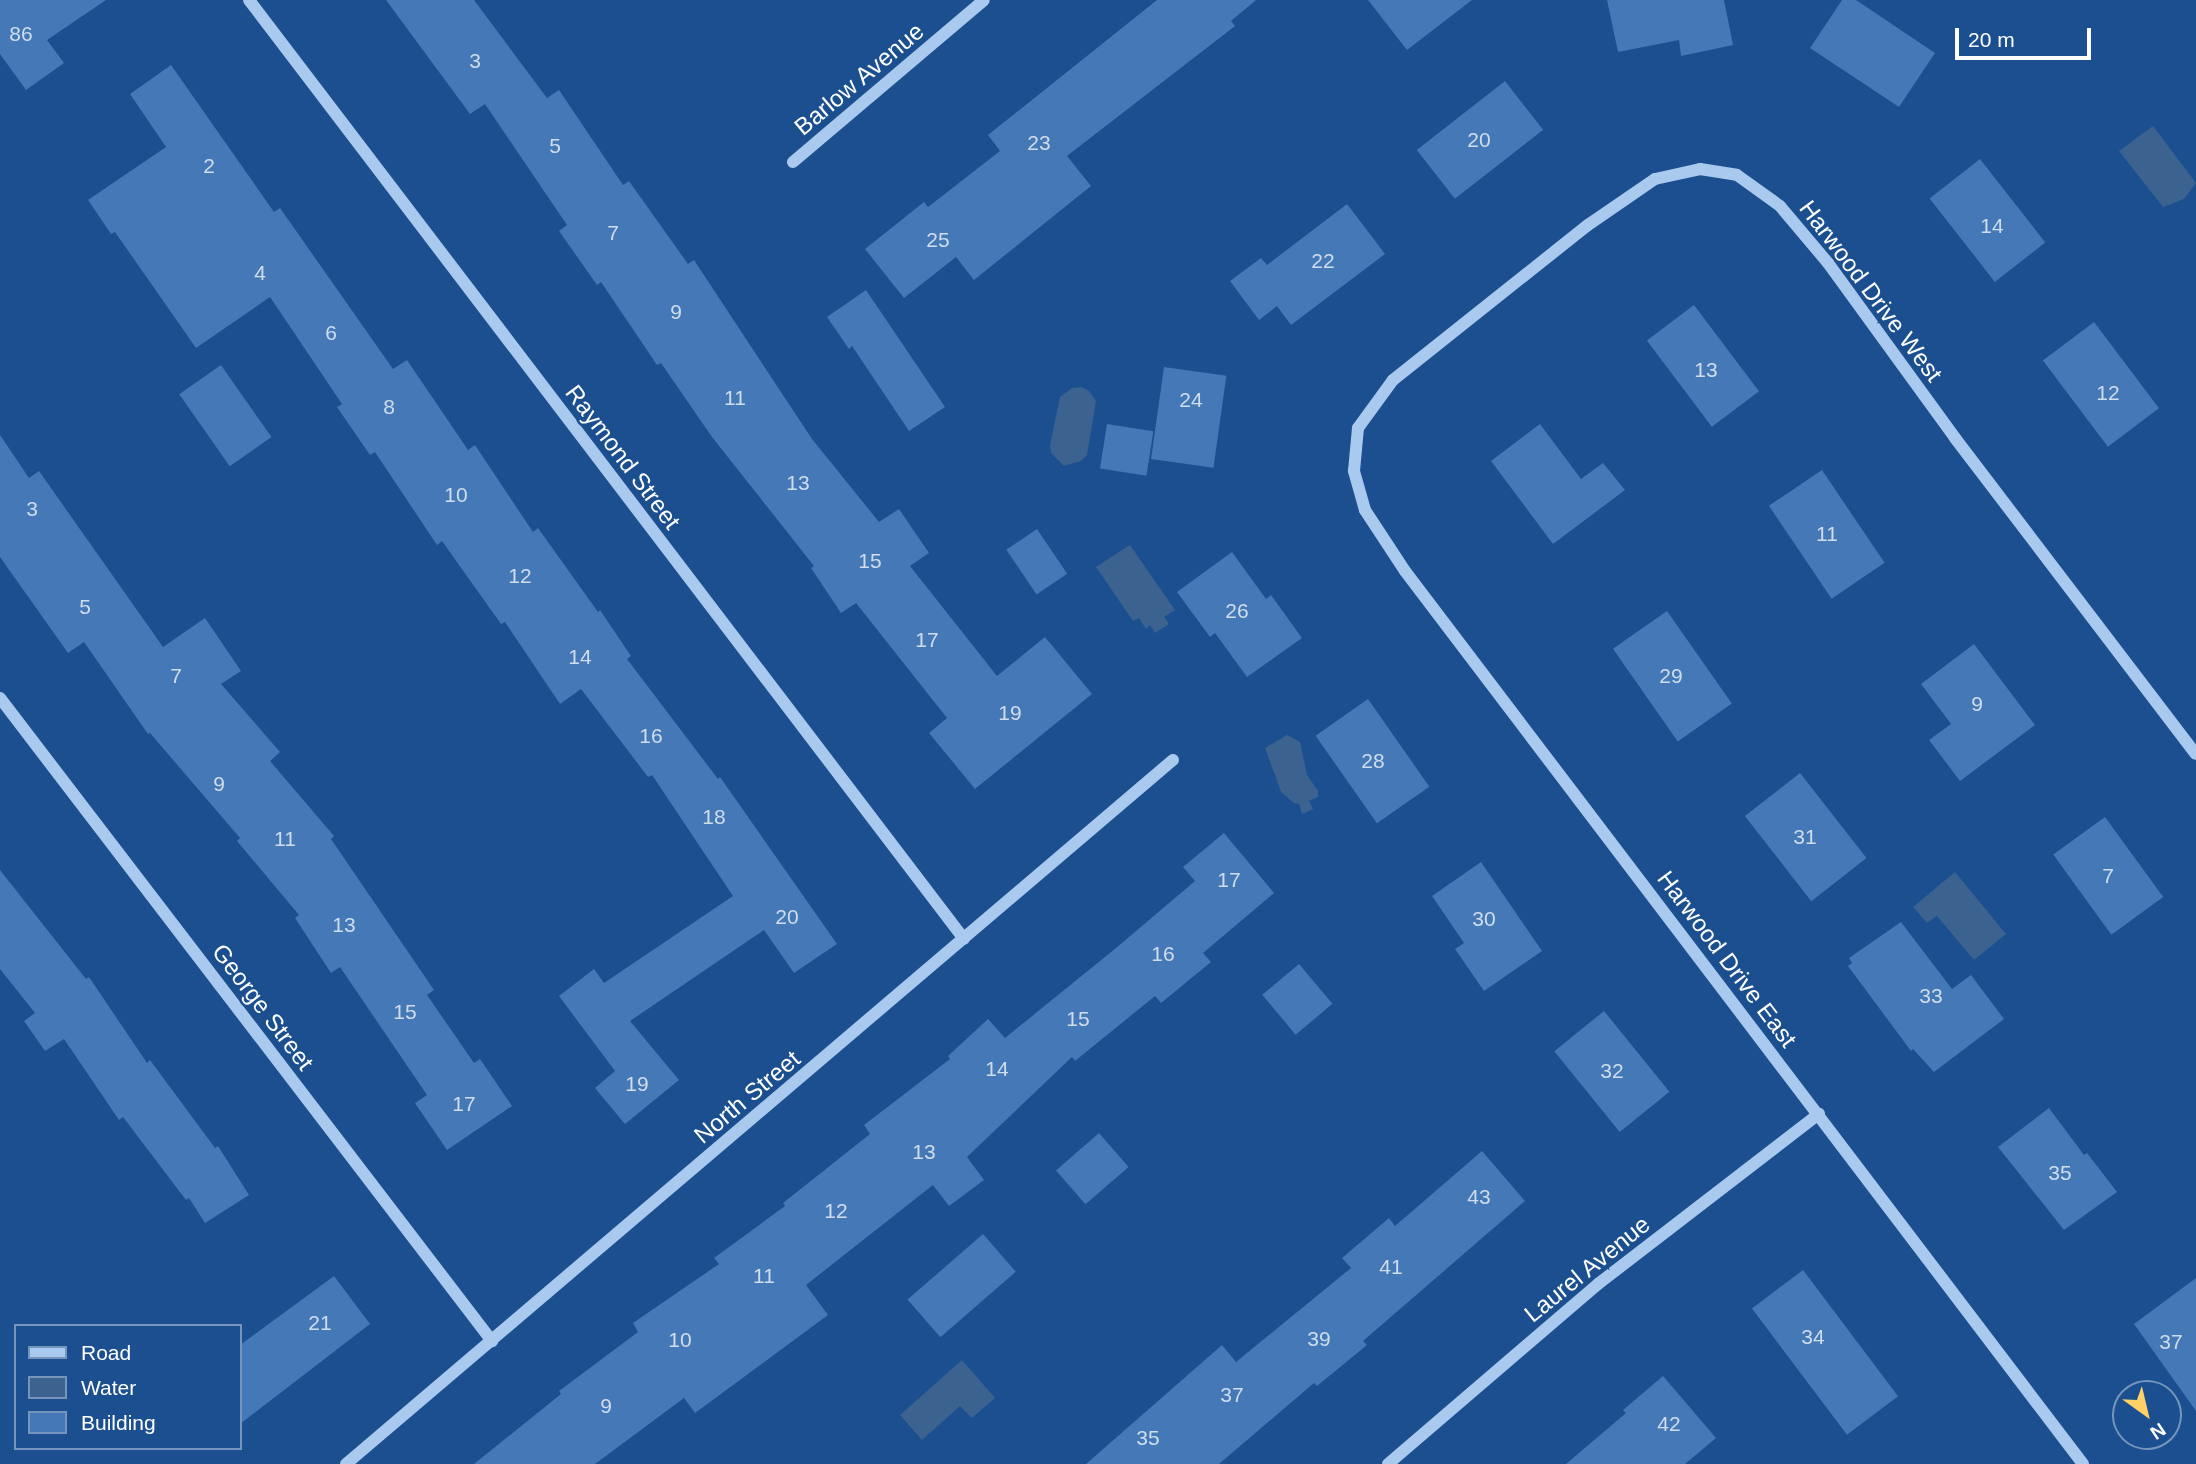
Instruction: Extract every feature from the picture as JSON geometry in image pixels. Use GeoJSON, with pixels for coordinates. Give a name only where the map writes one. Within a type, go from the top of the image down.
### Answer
{"type":"FeatureCollection","features":[{"type":"Feature","properties":{"kind":"street","name":"Raymond Street"},"geometry":{"type":"LineString","coordinates":[[249,0],[964,939]]}},
{"type":"Feature","properties":{"kind":"street","name":"Barlow Avenue"},"geometry":{"type":"LineString","coordinates":[[793,162],[984,0]]}},
{"type":"Feature","properties":{"kind":"street","name":"Harwood Drive West"},"geometry":{"type":"LineString","coordinates":[[1354,471],[1357,428],[1393,380],[1588,225],[1655,179],[1700,169],[1737,175],[1780,206],[1828,263],[1955,438],[2196,754]]}},
{"type":"Feature","properties":{"kind":"street","name":"Harwood Drive East"},"geometry":{"type":"LineString","coordinates":[[1354,471],[1365,510],[1405,571],[2084,1464]]}},
{"type":"Feature","properties":{"kind":"street","name":"George Street"},"geometry":{"type":"LineString","coordinates":[[0,698],[492,1341]]}},
{"type":"Feature","properties":{"kind":"street","name":"North Street"},"geometry":{"type":"LineString","coordinates":[[346,1464],[1173,760]]}},
{"type":"Feature","properties":{"kind":"street","name":"Laurel Avenue"},"geometry":{"type":"LineString","coordinates":[[1388,1464],[1598,1284],[1819,1114]]}},
{"type":"Feature","properties":{"kind":"water"},"geometry":{"type":"Polygon","coordinates":[[[2153,126],[2196,183],[2184,199],[2163,207],[2119,151],[2153,126]]]}},
{"type":"Feature","properties":{"kind":"water"},"geometry":{"type":"Polygon","coordinates":[[[1081,387],[1089,391],[1096,401],[1087,455],[1081,461],[1064,466],[1051,453],[1050,445],[1060,397],[1072,388],[1081,387]]]}},
{"type":"Feature","properties":{"kind":"water"},"geometry":{"type":"Polygon","coordinates":[[[1130,545],[1175,610],[1164,617],[1169,624],[1155,633],[1150,625],[1146,629],[1139,618],[1133,621],[1096,567],[1130,545]]]}},
{"type":"Feature","properties":{"kind":"water"},"geometry":{"type":"Polygon","coordinates":[[[1287,735],[1300,742],[1307,775],[1318,791],[1318,797],[1309,801],[1313,809],[1302,814],[1299,804],[1281,792],[1265,748],[1287,735]]]}},
{"type":"Feature","properties":{"kind":"water"},"geometry":{"type":"Polygon","coordinates":[[[1955,872],[2006,934],[1974,960],[1937,916],[1927,923],[1913,907],[1955,872]]]}},
{"type":"Feature","properties":{"kind":"water"},"geometry":{"type":"Polygon","coordinates":[[[962,1360],[995,1398],[972,1418],[960,1406],[922,1440],[900,1415],[962,1360]]]}},
{"type":"Feature","properties":{"kind":"building"},"geometry":{"type":"Polygon","coordinates":[[[0,0],[106,0],[47,40],[64,63],[26,90],[0,54],[0,0]]]}},
{"type":"Feature","properties":{"kind":"building"},"geometry":{"type":"Polygon","coordinates":[[[386,0],[474,0],[547,98],[559,90],[623,185],[629,181],[688,264],[694,260],[812,439],[879,522],[899,509],[929,553],[910,566],[997,676],[1045,637],[1092,694],[975,789],[929,733],[947,718],[856,603],[841,613],[811,568],[814,566],[712,437],[661,363],[657,365],[601,282],[597,285],[559,231],[567,225],[485,104],[470,114],[386,0]]]}},
{"type":"Feature","properties":{"kind":"building"},"geometry":{"type":"Polygon","coordinates":[[[1157,0],[1256,0],[1231,21],[1235,26],[1067,156],[1091,186],[974,280],[956,257],[904,298],[865,249],[924,202],[928,207],[1000,151],[988,135],[1157,0]]]}},
{"type":"Feature","properties":{"kind":"building"},"geometry":{"type":"Polygon","coordinates":[[[1368,0],[1472,0],[1407,50],[1368,0]]]}},
{"type":"Feature","properties":{"kind":"building"},"geometry":{"type":"Polygon","coordinates":[[[1607,0],[1724,0],[1733,45],[1681,56],[1679,40],[1618,52],[1607,0]]]}},
{"type":"Feature","properties":{"kind":"building"},"geometry":{"type":"Polygon","coordinates":[[[1842,0],[1856,0],[1935,53],[1899,107],[1810,48],[1842,0]]]}},
{"type":"Feature","properties":{"kind":"building"},"geometry":{"type":"Polygon","coordinates":[[[171,65],[274,212],[280,208],[393,369],[407,360],[468,450],[475,445],[533,532],[538,528],[598,612],[600,610],[631,656],[627,659],[718,779],[720,777],[837,944],[794,973],[764,930],[630,1021],[679,1080],[625,1124],[595,1088],[615,1071],[559,996],[594,969],[604,983],[733,896],[652,775],[648,777],[581,689],[560,704],[505,622],[501,624],[442,541],[437,545],[375,452],[370,455],[337,407],[342,404],[270,297],[196,348],[115,232],[111,234],[88,200],[166,147],[130,94],[171,65]]]}},
{"type":"Feature","properties":{"kind":"building"},"geometry":{"type":"Polygon","coordinates":[[[1505,81],[1543,130],[1455,199],[1417,150],[1505,81]]]}},
{"type":"Feature","properties":{"kind":"building"},"geometry":{"type":"Polygon","coordinates":[[[1980,159],[2045,243],[1995,282],[1930,198],[1980,159]]]}},
{"type":"Feature","properties":{"kind":"building"},"geometry":{"type":"Polygon","coordinates":[[[1347,204],[1385,254],[1291,325],[1277,306],[1259,320],[1230,281],[1261,258],[1267,265],[1347,204]]]}},
{"type":"Feature","properties":{"kind":"building"},"geometry":{"type":"Polygon","coordinates":[[[866,290],[945,407],[909,431],[852,346],[849,349],[827,317],[866,290]]]}},
{"type":"Feature","properties":{"kind":"building"},"geometry":{"type":"Polygon","coordinates":[[[1694,305],[1759,391],[1712,427],[1647,341],[1694,305]]]}},
{"type":"Feature","properties":{"kind":"building"},"geometry":{"type":"Polygon","coordinates":[[[2094,322],[2159,408],[2108,447],[2043,361],[2094,322]]]}},
{"type":"Feature","properties":{"kind":"building"},"geometry":{"type":"Polygon","coordinates":[[[221,365],[271,437],[230,466],[179,394],[221,365]]]}},
{"type":"Feature","properties":{"kind":"building"},"geometry":{"type":"Polygon","coordinates":[[[1164,367],[1226,376],[1213,468],[1151,459],[1164,367]]]}},
{"type":"Feature","properties":{"kind":"building"},"geometry":{"type":"Polygon","coordinates":[[[1107,424],[1153,431],[1146,476],[1100,468],[1107,424]]]}},
{"type":"Feature","properties":{"kind":"building"},"geometry":{"type":"Polygon","coordinates":[[[1540,424],[1581,479],[1603,463],[1625,490],[1553,544],[1491,461],[1540,424]]]}},
{"type":"Feature","properties":{"kind":"building"},"geometry":{"type":"Polygon","coordinates":[[[0,435],[29,478],[39,471],[163,647],[205,618],[241,671],[221,684],[280,752],[270,761],[334,836],[331,839],[434,990],[427,995],[474,1063],[480,1059],[512,1106],[447,1150],[415,1103],[427,1095],[340,967],[331,973],[295,918],[299,915],[237,841],[240,838],[150,733],[148,734],[84,642],[68,653],[0,557],[0,435]]]}},
{"type":"Feature","properties":{"kind":"building"},"geometry":{"type":"Polygon","coordinates":[[[1822,470],[1885,563],[1832,599],[1769,506],[1822,470]]]}},
{"type":"Feature","properties":{"kind":"building"},"geometry":{"type":"Polygon","coordinates":[[[1037,529],[1067,574],[1037,594],[1006,550],[1037,529]]]}},
{"type":"Feature","properties":{"kind":"building"},"geometry":{"type":"Polygon","coordinates":[[[1232,552],[1266,599],[1271,595],[1302,638],[1247,677],[1215,633],[1210,637],[1177,592],[1232,552]]]}},
{"type":"Feature","properties":{"kind":"building"},"geometry":{"type":"Polygon","coordinates":[[[1667,611],[1732,704],[1678,741],[1613,649],[1667,611]]]}},
{"type":"Feature","properties":{"kind":"building"},"geometry":{"type":"Polygon","coordinates":[[[1974,644],[2035,725],[1960,781],[1929,740],[1951,724],[1921,684],[1974,644]]]}},
{"type":"Feature","properties":{"kind":"building"},"geometry":{"type":"Polygon","coordinates":[[[1368,699],[1429,787],[1377,823],[1316,736],[1368,699]]]}},
{"type":"Feature","properties":{"kind":"building"},"geometry":{"type":"Polygon","coordinates":[[[1800,773],[1866,858],[1811,901],[1745,816],[1800,773]]]}},
{"type":"Feature","properties":{"kind":"building"},"geometry":{"type":"Polygon","coordinates":[[[2105,817],[2163,897],[2111,935],[2053,855],[2105,817]]]}},
{"type":"Feature","properties":{"kind":"building"},"geometry":{"type":"Polygon","coordinates":[[[1224,833],[1274,893],[1203,953],[1211,962],[1161,1003],[1155,996],[1075,1061],[1072,1057],[967,1157],[984,1180],[949,1206],[933,1185],[806,1285],[828,1315],[695,1413],[684,1398],[595,1464],[474,1464],[561,1394],[559,1391],[638,1332],[633,1323],[719,1264],[714,1258],[785,1206],[783,1203],[870,1134],[864,1125],[950,1059],[948,1056],[988,1019],[1005,1038],[1116,948],[1195,881],[1183,867],[1224,833]]]}},
{"type":"Feature","properties":{"kind":"building"},"geometry":{"type":"Polygon","coordinates":[[[1481,862],[1542,951],[1484,991],[1455,949],[1464,943],[1432,896],[1481,862]]]}},
{"type":"Feature","properties":{"kind":"building"},"geometry":{"type":"Polygon","coordinates":[[[0,870],[86,979],[89,977],[147,1063],[150,1060],[215,1148],[218,1146],[249,1195],[205,1223],[189,1198],[186,1200],[123,1117],[119,1120],[64,1039],[45,1051],[24,1021],[35,1013],[0,969],[0,870]]]}},
{"type":"Feature","properties":{"kind":"building"},"geometry":{"type":"Polygon","coordinates":[[[1901,922],[1952,989],[1971,975],[2004,1019],[1934,1072],[1913,1049],[1911,1051],[1848,966],[1852,963],[1849,958],[1901,922]]]}},
{"type":"Feature","properties":{"kind":"building"},"geometry":{"type":"Polygon","coordinates":[[[1299,964],[1332,1004],[1296,1035],[1262,995],[1299,964]]]}},
{"type":"Feature","properties":{"kind":"building"},"geometry":{"type":"Polygon","coordinates":[[[1604,1011],[1669,1092],[1620,1132],[1554,1051],[1604,1011]]]}},
{"type":"Feature","properties":{"kind":"building"},"geometry":{"type":"Polygon","coordinates":[[[2049,1108],[2084,1155],[2087,1153],[2117,1192],[2064,1230],[1998,1147],[2049,1108]]]}},
{"type":"Feature","properties":{"kind":"building"},"geometry":{"type":"Polygon","coordinates":[[[1099,1133],[1129,1167],[1086,1204],[1056,1170],[1099,1133]]]}},
{"type":"Feature","properties":{"kind":"building"},"geometry":{"type":"Polygon","coordinates":[[[1482,1151],[1525,1201],[1363,1341],[1367,1345],[1317,1386],[1314,1383],[1219,1464],[1086,1464],[1222,1345],[1236,1362],[1351,1268],[1342,1258],[1389,1218],[1395,1226],[1482,1151]]]}},
{"type":"Feature","properties":{"kind":"building"},"geometry":{"type":"Polygon","coordinates":[[[983,1234],[1016,1272],[940,1337],[908,1300],[983,1234]]]}},
{"type":"Feature","properties":{"kind":"building"},"geometry":{"type":"Polygon","coordinates":[[[1803,1270],[1898,1396],[1847,1435],[1752,1309],[1803,1270]]]}},
{"type":"Feature","properties":{"kind":"building"},"geometry":{"type":"Polygon","coordinates":[[[334,1276],[370,1324],[242,1422],[242,1344],[334,1276]]]}},
{"type":"Feature","properties":{"kind":"building"},"geometry":{"type":"Polygon","coordinates":[[[2196,1278],[2196,1411],[2182,1391],[2182,1380],[2174,1380],[2134,1324],[2196,1278]]]}},
{"type":"Feature","properties":{"kind":"building"},"geometry":{"type":"Polygon","coordinates":[[[1663,1376],[1716,1438],[1685,1464],[1566,1464],[1626,1413],[1623,1410],[1663,1376]]]}}]}
